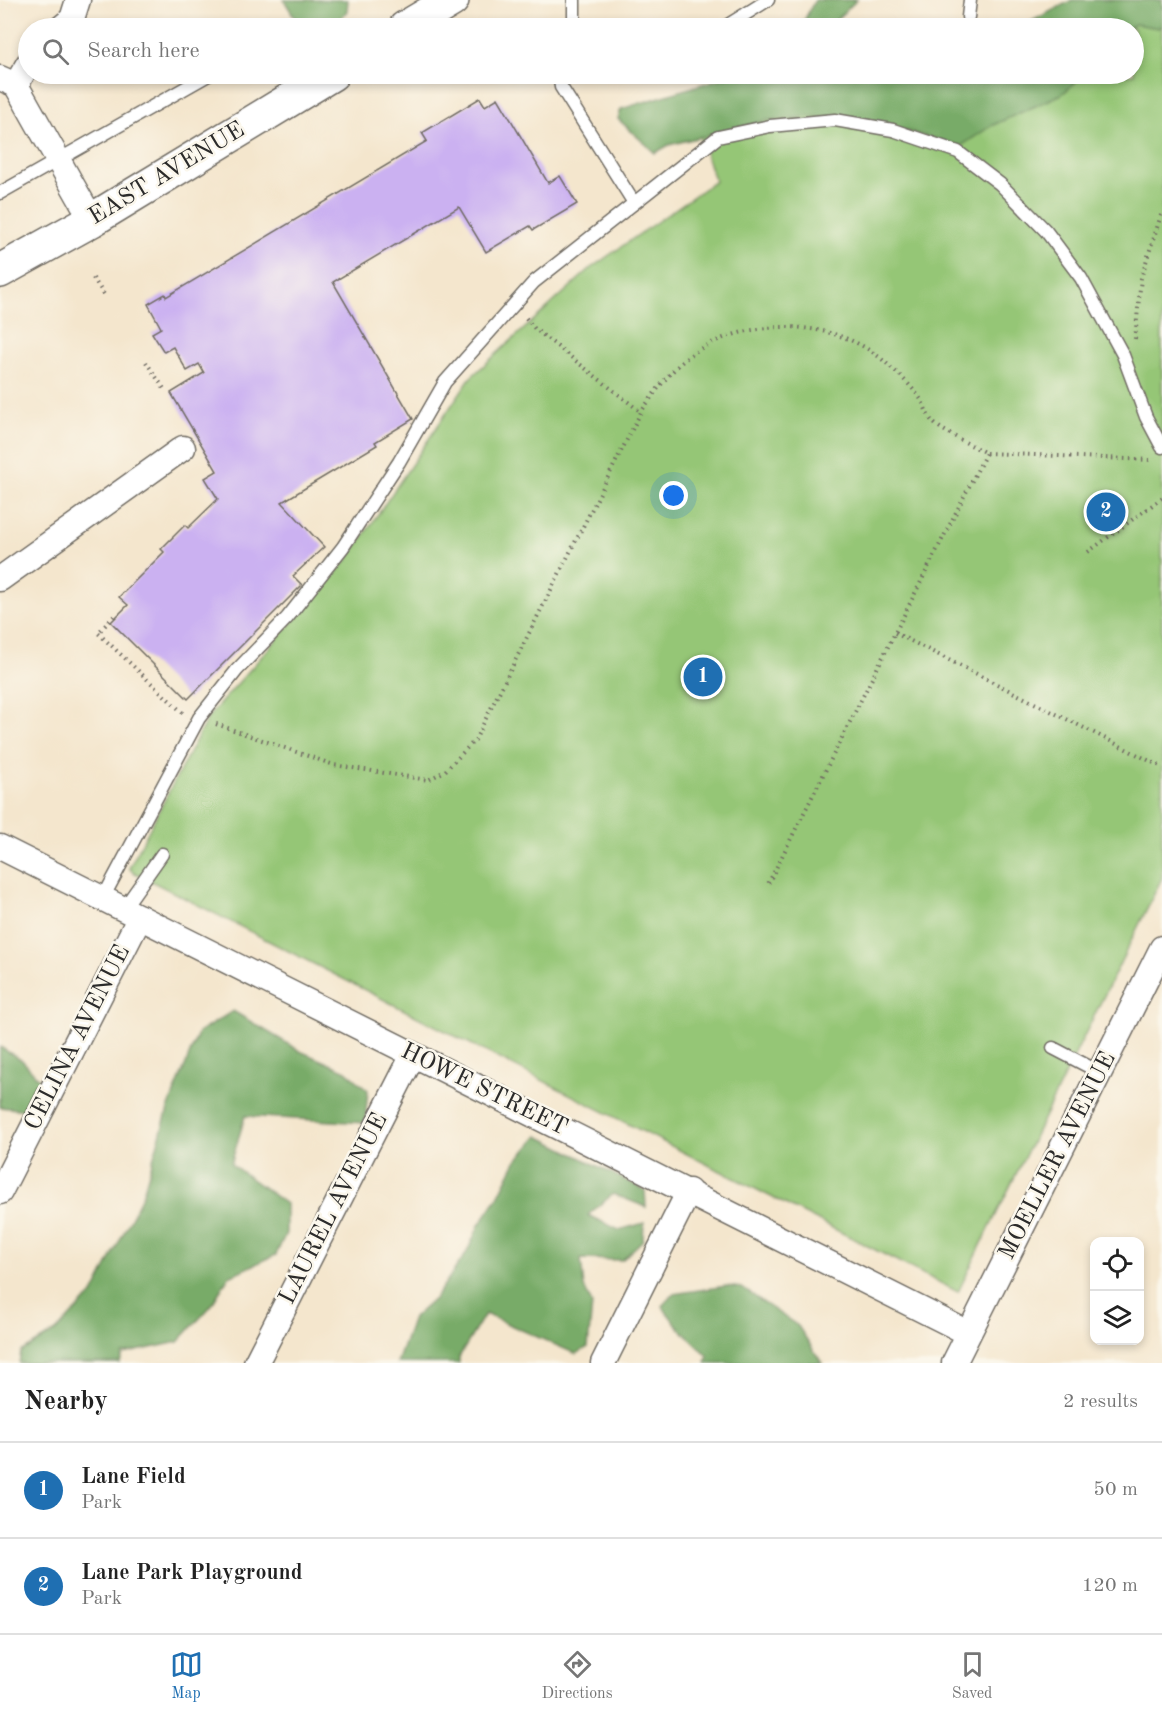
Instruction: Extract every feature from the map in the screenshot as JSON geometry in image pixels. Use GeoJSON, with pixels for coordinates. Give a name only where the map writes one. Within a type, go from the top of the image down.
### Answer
{"type":"FeatureCollection","features":[{"type":"Feature","properties":{"kind":"main road"},"geometry":{"type":"LineString","coordinates":[[422,18],[452,0]]}},
{"type":"Feature","properties":{"kind":"main road","name":"EAST AVENUE"},"geometry":{"type":"LineString","coordinates":[[0,270],[92,220],[316,84]]}},
{"type":"Feature","properties":{"kind":"street"},"geometry":{"type":"LineString","coordinates":[[72,18],[78,0]]}},
{"type":"Feature","properties":{"kind":"street"},"geometry":{"type":"LineString","coordinates":[[8,81],[60,159],[92,220]]}},
{"type":"Feature","properties":{"kind":"street"},"geometry":{"type":"LineString","coordinates":[[0,579],[183,448]]}},
{"type":"Feature","properties":{"kind":"street","name":"HOWE STREET"},"geometry":{"type":"LineString","coordinates":[[0,847],[968,1333]]}},
{"type":"Feature","properties":{"kind":"street","name":"CELINA AVENUE"},"geometry":{"type":"LineString","coordinates":[[0,1192],[122,908]]}},
{"type":"Feature","properties":{"kind":"street","name":"MOELLER AVENUE"},"geometry":{"type":"LineString","coordinates":[[954,1363],[1162,948]]}},
{"type":"Feature","properties":{"kind":"street","name":"LAUREL AVENUE"},"geometry":{"type":"LineString","coordinates":[[256,1363],[413,1055]]}},
{"type":"Feature","properties":{"kind":"street"},"geometry":{"type":"LineString","coordinates":[[603,1363],[688,1191]]}},
{"type":"Feature","properties":{"kind":"lane"},"geometry":{"type":"LineString","coordinates":[[574,0],[574,18]]}},
{"type":"Feature","properties":{"kind":"lane"},"geometry":{"type":"LineString","coordinates":[[739,18],[768,0]]}},
{"type":"Feature","properties":{"kind":"lane"},"geometry":{"type":"LineString","coordinates":[[968,17],[970,0]]}},
{"type":"Feature","properties":{"kind":"lane"},"geometry":{"type":"LineString","coordinates":[[0,194],[192,84]]}},
{"type":"Feature","properties":{"kind":"lane"},"geometry":{"type":"LineString","coordinates":[[561,84],[634,203]]}},
{"type":"Feature","properties":{"kind":"lane"},"geometry":{"type":"LineString","coordinates":[[122,908],[199,718],[237,669],[287,618],[343,547],[399,462],[445,382],[534,282],[718,137],[770,126],[835,120],[893,130],[958,152],[1000,184],[1046,231],[1081,278],[1123,355],[1146,417],[1162,447]]}},
{"type":"Feature","properties":{"kind":"lane"},"geometry":{"type":"LineString","coordinates":[[122,908],[162,854]]}},
{"type":"Feature","properties":{"kind":"lane"},"geometry":{"type":"LineString","coordinates":[[1053,1048],[1101,1072]]}},
{"type":"Feature","properties":{"kind":"path"},"geometry":{"type":"LineString","coordinates":[[1130,372],[1141,278],[1162,212]]}},
{"type":"Feature","properties":{"kind":"path"},"geometry":{"type":"LineString","coordinates":[[93,278],[105,296]]}},
{"type":"Feature","properties":{"kind":"path"},"geometry":{"type":"LineString","coordinates":[[515,304],[535,329],[641,412]]}},
{"type":"Feature","properties":{"kind":"path"},"geometry":{"type":"LineString","coordinates":[[114,616],[98,633],[184,713],[334,765],[428,780],[445,771],[475,740],[641,412],[663,381],[691,355],[718,341],[749,331],[790,326],[827,333],[858,344],[883,360],[920,397],[932,422],[986,453],[1162,460]]}},
{"type":"Feature","properties":{"kind":"path"},"geometry":{"type":"LineString","coordinates":[[146,362],[165,390]]}},
{"type":"Feature","properties":{"kind":"path"},"geometry":{"type":"LineString","coordinates":[[767,886],[986,453]]}},
{"type":"Feature","properties":{"kind":"path"},"geometry":{"type":"LineString","coordinates":[[1088,552],[1162,498]]}},
{"type":"Feature","properties":{"kind":"path"},"geometry":{"type":"LineString","coordinates":[[895,633],[1162,767]]}},
{"type":"Feature","properties":{"kind":"green space"},"geometry":{"type":"Polygon","coordinates":[[[284,0],[348,0],[347,11],[341,18],[295,18],[284,0]]]}},
{"type":"Feature","properties":{"kind":"green space"},"geometry":{"type":"Polygon","coordinates":[[[815,0],[857,0],[838,18],[805,18],[815,0]]]}},
{"type":"Feature","properties":{"kind":"green space"},"geometry":{"type":"Polygon","coordinates":[[[1072,0],[1162,0],[1162,25],[1158,28],[1144,26],[1144,18],[1038,18],[1072,0]]]}},
{"type":"Feature","properties":{"kind":"green space"},"geometry":{"type":"Polygon","coordinates":[[[1162,0],[1162,878],[958,1292],[129,868],[208,717],[347,560],[470,378],[591,268],[715,181],[688,104],[719,84],[1144,84],[1144,18],[1078,18],[1162,0]]]}},
{"type":"Feature","properties":{"kind":"green space"},"geometry":{"type":"Polygon","coordinates":[[[702,84],[1074,84],[1062,94],[991,126],[961,146],[861,118],[808,117],[767,120],[669,145],[655,153],[618,119],[621,109],[702,84]]]}},
{"type":"Feature","properties":{"kind":"green space"},"geometry":{"type":"Polygon","coordinates":[[[233,1011],[300,1051],[346,1071],[368,1090],[365,1123],[245,1116],[231,1164],[286,1204],[286,1233],[276,1255],[229,1276],[211,1306],[178,1342],[123,1354],[120,1363],[19,1363],[21,1352],[56,1331],[94,1292],[142,1196],[168,1109],[198,1033],[233,1011]]]}},
{"type":"Feature","properties":{"kind":"green space"},"geometry":{"type":"Polygon","coordinates":[[[0,1047],[23,1061],[46,1087],[25,1110],[0,1107],[0,1047]]]}},
{"type":"Feature","properties":{"kind":"green space"},"geometry":{"type":"Polygon","coordinates":[[[538,1136],[645,1190],[646,1207],[613,1194],[588,1215],[619,1230],[644,1223],[643,1240],[622,1260],[581,1259],[584,1287],[592,1304],[588,1347],[576,1354],[485,1314],[459,1357],[459,1363],[397,1363],[413,1318],[435,1298],[467,1252],[479,1225],[498,1197],[516,1161],[538,1136]]]}},
{"type":"Feature","properties":{"kind":"green space"},"geometry":{"type":"Polygon","coordinates":[[[726,1286],[742,1288],[798,1326],[822,1363],[706,1363],[708,1356],[679,1328],[662,1306],[673,1294],[726,1286]]]}},
{"type":"Feature","properties":{"kind":"building"},"geometry":{"type":"Polygon","coordinates":[[[480,98],[485,106],[498,98],[548,183],[560,176],[577,204],[533,230],[530,226],[486,252],[459,207],[333,282],[413,419],[375,442],[377,445],[282,502],[324,547],[293,576],[302,585],[188,699],[111,622],[128,605],[119,597],[164,552],[161,549],[185,525],[188,528],[218,499],[205,478],[217,471],[171,393],[204,373],[199,364],[187,371],[173,347],[164,352],[152,333],[161,328],[148,304],[165,294],[166,297],[427,141],[422,133],[480,98]]]}},
{"type":"Feature","properties":{"kind":"place","name":"Lane Park Playground"},"geometry":{"type":"Point","coordinates":[1106,512]}},
{"type":"Feature","properties":{"kind":"place","name":"Lane Field"},"geometry":{"type":"Point","coordinates":[703,677]}}]}
